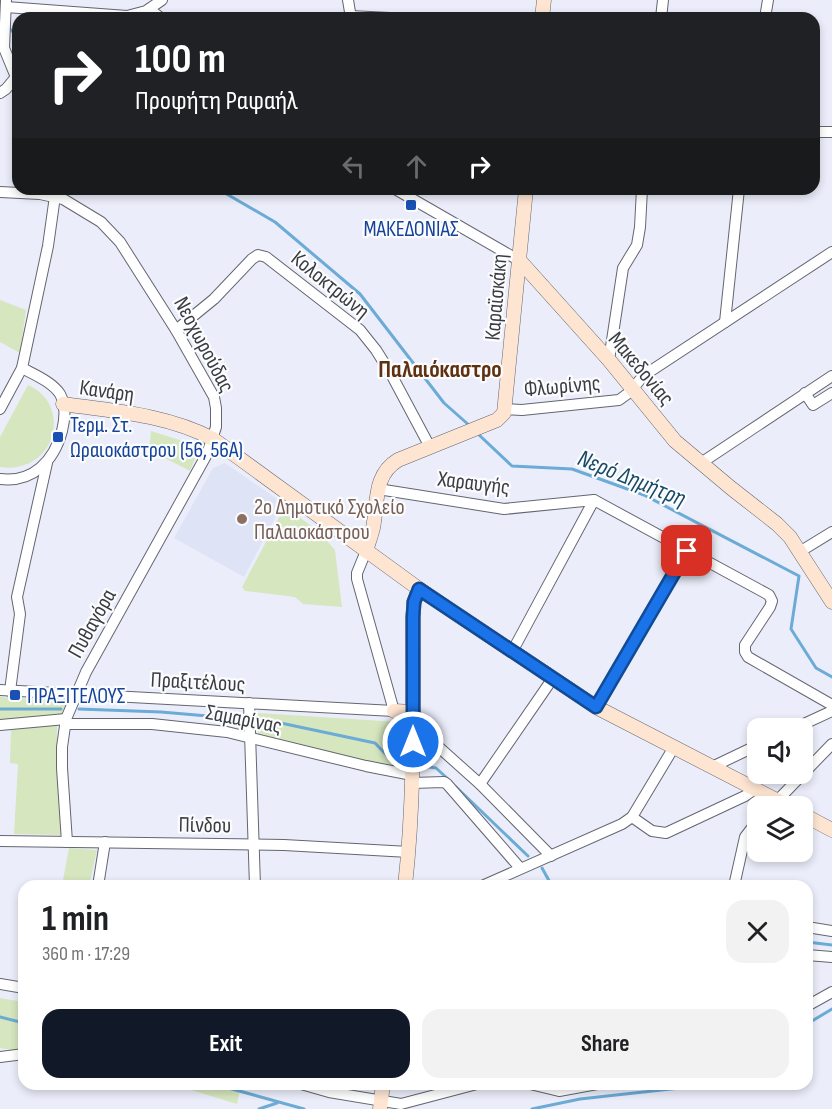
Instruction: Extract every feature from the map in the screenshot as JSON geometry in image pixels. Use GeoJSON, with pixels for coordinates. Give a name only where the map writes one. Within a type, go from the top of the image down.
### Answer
{"type":"FeatureCollection","features":[{"type":"Feature","properties":{"kind":"street"},"geometry":{"type":"LineString","coordinates":[[140,12],[150,9],[162,0]]}},
{"type":"Feature","properties":{"kind":"street"},"geometry":{"type":"LineString","coordinates":[[12,67],[4,48],[6,4],[41,12]]}},
{"type":"Feature","properties":{"kind":"street"},"geometry":{"type":"LineString","coordinates":[[150,9],[154,12]]}},
{"type":"Feature","properties":{"kind":"street"},"geometry":{"type":"LineString","coordinates":[[0,93],[12,84]]}},
{"type":"Feature","properties":{"kind":"street"},"geometry":{"type":"LineString","coordinates":[[0,409],[22,368],[48,246],[56,195]]}},
{"type":"Feature","properties":{"kind":"street","name":"Νεοχωρούδας"},"geometry":{"type":"LineString","coordinates":[[59,195],[114,234],[127,251],[176,330],[215,401],[217,417],[213,439]]}},
{"type":"Feature","properties":{"kind":"street","name":"Μακεδονίας"},"geometry":{"type":"LineString","coordinates":[[405,195],[520,261],[609,360],[675,441],[777,524],[801,551],[832,602]]}},
{"type":"Feature","properties":{"kind":"street","name":"Καραϊσκάκη"},"geometry":{"type":"LineString","coordinates":[[506,409],[526,195]]}},
{"type":"Feature","properties":{"kind":"street"},"geometry":{"type":"LineString","coordinates":[[609,360],[623,268],[637,245],[642,195]]}},
{"type":"Feature","properties":{"kind":"street"},"geometry":{"type":"LineString","coordinates":[[725,322],[738,195]]}},
{"type":"Feature","properties":{"kind":"street","name":"Φλωρίνης"},"geometry":{"type":"LineString","coordinates":[[366,551],[373,529],[378,489],[382,477],[391,465],[500,418],[506,409],[522,410],[621,399],[643,376],[832,252]]}},
{"type":"Feature","properties":{"kind":"street","name":"Κολοκτρώνη"},"geometry":{"type":"LineString","coordinates":[[176,330],[214,299],[252,259],[258,255],[266,257],[360,330],[391,374],[430,447]]}},
{"type":"Feature","properties":{"kind":"street"},"geometry":{"type":"LineString","coordinates":[[5,690],[20,614],[17,597],[47,463],[59,440],[64,423],[63,404],[59,394],[52,386],[22,368]]}},
{"type":"Feature","properties":{"kind":"street"},"geometry":{"type":"LineString","coordinates":[[701,463],[832,376]]}},
{"type":"Feature","properties":{"kind":"street"},"geometry":{"type":"LineString","coordinates":[[805,393],[813,405],[832,393]]}},
{"type":"Feature","properties":{"kind":"street","name":"Κανάρη"},"geometry":{"type":"LineString","coordinates":[[63,404],[158,419],[196,430],[213,439]]}},
{"type":"Feature","properties":{"kind":"street"},"geometry":{"type":"LineString","coordinates":[[213,439],[419,589],[596,707],[766,796]]}},
{"type":"Feature","properties":{"kind":"street","name":"Πυθαγόρα"},"geometry":{"type":"LineString","coordinates":[[67,842],[62,768],[66,721],[75,694],[207,454],[213,439]]}},
{"type":"Feature","properties":{"kind":"street"},"geometry":{"type":"LineString","coordinates":[[0,479],[26,477],[47,463]]}},
{"type":"Feature","properties":{"kind":"street","name":"Χαραυγής"},"geometry":{"type":"LineString","coordinates":[[378,489],[504,509],[594,500]]}},
{"type":"Feature","properties":{"kind":"street"},"geometry":{"type":"LineString","coordinates":[[513,650],[594,500],[769,595],[772,601],[770,607],[745,645],[745,652],[748,657],[832,705]]}},
{"type":"Feature","properties":{"kind":"street"},"geometry":{"type":"LineString","coordinates":[[801,551],[832,532]]}},
{"type":"Feature","properties":{"kind":"street"},"geometry":{"type":"LineString","coordinates":[[366,551],[357,573],[357,579],[394,711],[413,719],[551,856]]}},
{"type":"Feature","properties":{"kind":"street"},"geometry":{"type":"LineString","coordinates":[[596,707],[687,551]]}},
{"type":"Feature","properties":{"kind":"street"},"geometry":{"type":"LineString","coordinates":[[406,880],[412,779],[413,617],[414,602],[419,589]]}},
{"type":"Feature","properties":{"kind":"street"},"geometry":{"type":"LineString","coordinates":[[480,784],[553,678]]}},
{"type":"Feature","properties":{"kind":"street","name":"Πραξιτέλους"},"geometry":{"type":"LineString","coordinates":[[5,690],[394,711]]}},
{"type":"Feature","properties":{"kind":"street"},"geometry":{"type":"LineString","coordinates":[[249,703],[255,880]]}},
{"type":"Feature","properties":{"kind":"street"},"geometry":{"type":"LineString","coordinates":[[813,720],[832,711]]}},
{"type":"Feature","properties":{"kind":"street","name":"Σαμαρίνας"},"geometry":{"type":"LineString","coordinates":[[0,725],[66,721],[167,725],[227,732],[412,779],[444,782],[520,868]]}},
{"type":"Feature","properties":{"kind":"street"},"geometry":{"type":"LineString","coordinates":[[789,796],[828,756],[832,744]]}},
{"type":"Feature","properties":{"kind":"street"},"geometry":{"type":"LineString","coordinates":[[495,880],[632,817],[674,747]]}},
{"type":"Feature","properties":{"kind":"street"},"geometry":{"type":"LineString","coordinates":[[712,767],[747,751]]}},
{"type":"Feature","properties":{"kind":"street"},"geometry":{"type":"LineString","coordinates":[[632,817],[652,831],[666,833],[755,789]]}},
{"type":"Feature","properties":{"kind":"street"},"geometry":{"type":"LineString","coordinates":[[813,820],[832,830]]}},
{"type":"Feature","properties":{"kind":"street"},"geometry":{"type":"LineString","coordinates":[[735,880],[747,834]]}},
{"type":"Feature","properties":{"kind":"street","name":"Πίνδου"},"geometry":{"type":"LineString","coordinates":[[0,841],[254,844],[409,852]]}},
{"type":"Feature","properties":{"kind":"street"},"geometry":{"type":"LineString","coordinates":[[99,880],[105,842]]}},
{"type":"Feature","properties":{"kind":"street"},"geometry":{"type":"LineString","coordinates":[[813,928],[832,931]]}},
{"type":"Feature","properties":{"kind":"street"},"geometry":{"type":"LineString","coordinates":[[813,955],[832,957]]}},
{"type":"Feature","properties":{"kind":"street"},"geometry":{"type":"LineString","coordinates":[[0,984],[18,987]]}},
{"type":"Feature","properties":{"kind":"street"},"geometry":{"type":"LineString","coordinates":[[813,1003],[832,992]]}},
{"type":"Feature","properties":{"kind":"street"},"geometry":{"type":"LineString","coordinates":[[0,1057],[18,1055]]}},
{"type":"Feature","properties":{"kind":"street"},"geometry":{"type":"LineString","coordinates":[[322,1090],[381,1106],[408,1104],[456,1090]]}},
{"type":"Feature","properties":{"kind":"street"},"geometry":{"type":"LineString","coordinates":[[381,1106],[382,1090]]}},
{"type":"Feature","properties":{"kind":"shaded area"},"geometry":{"type":"Polygon","coordinates":[[[225,463],[283,503],[244,577],[174,538],[213,468],[225,463]]]}},
{"type":"Feature","properties":{"kind":"green space"},"geometry":{"type":"Polygon","coordinates":[[[0,300],[26,310],[20,353],[0,342],[0,300]]]}},
{"type":"Feature","properties":{"kind":"green space"},"geometry":{"type":"Polygon","coordinates":[[[28,385],[42,395],[51,407],[54,422],[52,436],[45,450],[34,460],[19,467],[0,467],[0,437],[28,385]]]}},
{"type":"Feature","properties":{"kind":"green space"},"geometry":{"type":"Polygon","coordinates":[[[151,431],[195,445],[198,451],[190,471],[149,450],[151,431]]]}},
{"type":"Feature","properties":{"kind":"green space"},"geometry":{"type":"Polygon","coordinates":[[[285,506],[319,532],[335,550],[342,607],[303,604],[295,597],[245,591],[242,587],[285,506]]]}},
{"type":"Feature","properties":{"kind":"green space"},"geometry":{"type":"Polygon","coordinates":[[[0,697],[67,701],[63,715],[0,721],[0,697]]]}},
{"type":"Feature","properties":{"kind":"green space"},"geometry":{"type":"Polygon","coordinates":[[[258,713],[398,722],[401,769],[258,737],[258,713]]]}},
{"type":"Feature","properties":{"kind":"green space"},"geometry":{"type":"Polygon","coordinates":[[[57,723],[57,774],[62,835],[14,834],[18,764],[10,763],[11,729],[57,723]]]}},
{"type":"Feature","properties":{"kind":"green space"},"geometry":{"type":"Polygon","coordinates":[[[69,848],[97,850],[90,880],[63,880],[69,848]]]}},
{"type":"Feature","properties":{"kind":"green space"},"geometry":{"type":"Polygon","coordinates":[[[0,998],[18,1001],[18,1051],[0,1048],[0,998]]]}},
{"type":"Feature","properties":{"kind":"green space"},"geometry":{"type":"Polygon","coordinates":[[[191,1090],[240,1090],[237,1104],[191,1090]]]}},
{"type":"Feature","properties":{"kind":"waterway","name":"Νερό Δημήτρη"},"geometry":{"type":"LineString","coordinates":[[7,26],[12,31]]}},
{"type":"Feature","properties":{"kind":"waterway","name":"Νερό Δημήτρη"},"geometry":{"type":"LineString","coordinates":[[228,195],[275,222],[360,294],[444,403],[470,426]]}},
{"type":"Feature","properties":{"kind":"waterway","name":"Νερό Δημήτρη"},"geometry":{"type":"LineString","coordinates":[[477,433],[512,466],[572,469],[644,495],[799,576],[791,629],[816,668],[832,677]]}},
{"type":"Feature","properties":{"kind":"waterway"},"geometry":{"type":"LineString","coordinates":[[0,709],[61,709]]}},
{"type":"Feature","properties":{"kind":"waterway"},"geometry":{"type":"LineString","coordinates":[[79,709],[161,712],[243,719]]}},
{"type":"Feature","properties":{"kind":"waterway"},"geometry":{"type":"LineString","coordinates":[[255,720],[276,722],[375,743],[395,764],[403,765]]}},
{"type":"Feature","properties":{"kind":"waterway"},"geometry":{"type":"LineString","coordinates":[[422,766],[436,768],[448,779]]}},
{"type":"Feature","properties":{"kind":"waterway"},"geometry":{"type":"LineString","coordinates":[[455,786],[528,856]]}},
{"type":"Feature","properties":{"kind":"waterway"},"geometry":{"type":"LineString","coordinates":[[542,868],[549,880]]}},
{"type":"Feature","properties":{"kind":"waterway"},"geometry":{"type":"LineString","coordinates":[[813,943],[832,945]]}},
{"type":"Feature","properties":{"kind":"waterway"},"geometry":{"type":"LineString","coordinates":[[813,1020],[832,1009]]}},
{"type":"Feature","properties":{"kind":"waterway"},"geometry":{"type":"LineString","coordinates":[[0,1017],[18,1022]]}},
{"type":"Feature","properties":{"kind":"waterway"},"geometry":{"type":"LineString","coordinates":[[236,1090],[304,1109]]}},
{"type":"Feature","properties":{"kind":"waterway"},"geometry":{"type":"LineString","coordinates":[[532,1109],[580,1099],[662,1090]]}},
{"type":"Feature","properties":{"kind":"waterway"},"geometry":{"type":"LineString","coordinates":[[259,1109],[277,1103]]}},
{"type":"Feature","properties":{"kind":"place","name":"ΜΑΚΕΔΟΝΙΑΣ"},"geometry":{"type":"Point","coordinates":[411,205]}},
{"type":"Feature","properties":{"kind":"place","name":"Τερμ. Στ. Ωραιοκάστρου (56, 56Α)"},"geometry":{"type":"Point","coordinates":[58,437]}},
{"type":"Feature","properties":{"kind":"place","name":"2ο Δημοτικό Σχολείο Παλαιοκάστρου"},"geometry":{"type":"Point","coordinates":[242,519]}},
{"type":"Feature","properties":{"kind":"place","name":"ΠΡΑΞΙΤΕΛΟΥΣ"},"geometry":{"type":"Point","coordinates":[15,695]}},
{"type":"Feature","properties":{"kind":"district","name":"Παλαιόκαστρο"},"geometry":{"type":"Point","coordinates":[440,369]}},
{"type":"Feature","properties":{"kind":"route"},"geometry":{"type":"LineString","coordinates":[[413,742],[413,617],[414,602],[419,589],[596,707],[687,551]]}}]}
